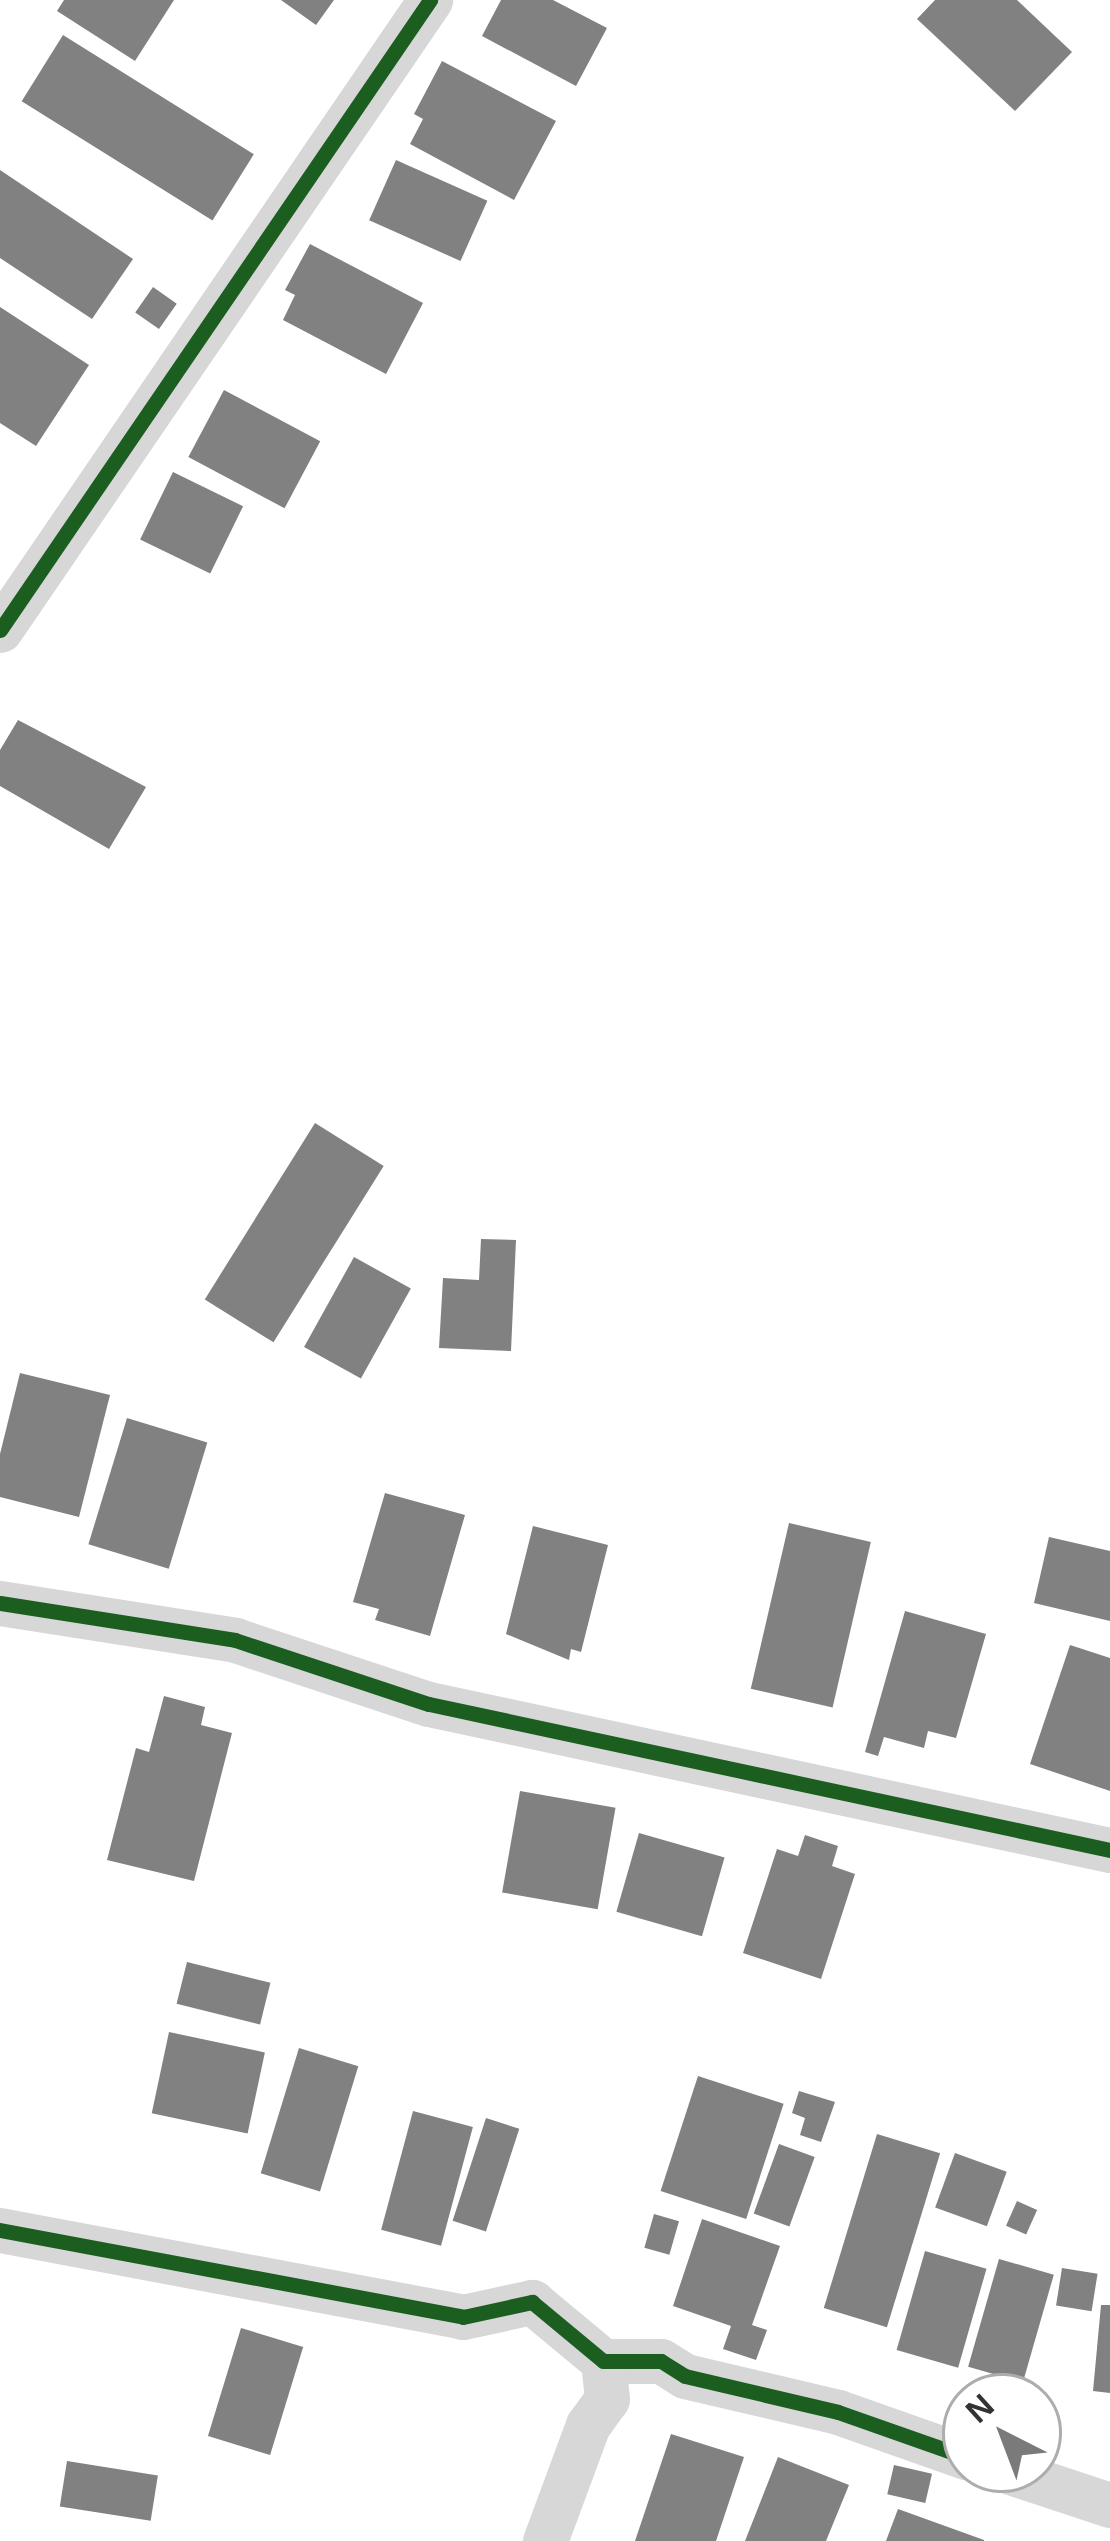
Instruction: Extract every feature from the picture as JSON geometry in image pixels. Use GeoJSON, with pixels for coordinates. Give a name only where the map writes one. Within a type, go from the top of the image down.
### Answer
{"type":"FeatureCollection","features":[{"type":"Feature","properties":{"kind":"street"},"geometry":{"type":"LineString","coordinates":[[0,630],[430,0]]}},
{"type":"Feature","properties":{"kind":"street"},"geometry":{"type":"LineString","coordinates":[[0,1603],[235,1640],[429,1704],[1110,1850]]}},
{"type":"Feature","properties":{"kind":"street"},"geometry":{"type":"LineString","coordinates":[[0,2230],[463,2317],[532,2302],[603,2361],[661,2361],[685,2377],[838,2412],[942,2449]]}},
{"type":"Feature","properties":{"kind":"street"},"geometry":{"type":"LineString","coordinates":[[544,2541],[587,2425],[607,2399],[603,2361]]}},
{"type":"Feature","properties":{"kind":"street"},"geometry":{"type":"LineString","coordinates":[[1062,2489],[1110,2505]]}},
{"type":"Feature","properties":{"kind":"building"},"geometry":{"type":"Polygon","coordinates":[[[64,0],[174,0],[135,61],[57,11],[64,0]]]}},
{"type":"Feature","properties":{"kind":"building"},"geometry":{"type":"Polygon","coordinates":[[[281,0],[334,0],[316,25],[281,0]]]}},
{"type":"Feature","properties":{"kind":"building"},"geometry":{"type":"Polygon","coordinates":[[[501,0],[553,0],[607,28],[576,86],[482,36],[501,0]]]}},
{"type":"Feature","properties":{"kind":"building"},"geometry":{"type":"Polygon","coordinates":[[[935,0],[1017,0],[1072,52],[1015,111],[917,19],[935,0]]]}},
{"type":"Feature","properties":{"kind":"building"},"geometry":{"type":"Polygon","coordinates":[[[63,35],[254,154],[212,220],[22,101],[63,35]]]}},
{"type":"Feature","properties":{"kind":"building"},"geometry":{"type":"Polygon","coordinates":[[[442,61],[556,121],[514,200],[410,144],[423,119],[414,114],[442,61]]]}},
{"type":"Feature","properties":{"kind":"building"},"geometry":{"type":"Polygon","coordinates":[[[396,160],[487,201],[461,261],[369,220],[396,160]]]}},
{"type":"Feature","properties":{"kind":"building"},"geometry":{"type":"Polygon","coordinates":[[[0,170],[133,259],[92,319],[0,258],[0,170]]]}},
{"type":"Feature","properties":{"kind":"building"},"geometry":{"type":"Polygon","coordinates":[[[310,244],[423,303],[386,374],[283,320],[295,295],[285,290],[310,244]]]}},
{"type":"Feature","properties":{"kind":"building"},"geometry":{"type":"Polygon","coordinates":[[[153,287],[177,304],[159,329],[135,312],[153,287]]]}},
{"type":"Feature","properties":{"kind":"building"},"geometry":{"type":"Polygon","coordinates":[[[0,307],[89,365],[36,446],[0,423],[0,307]]]}},
{"type":"Feature","properties":{"kind":"building"},"geometry":{"type":"Polygon","coordinates":[[[224,390],[320,441],[285,508],[188,457],[224,390]]]}},
{"type":"Feature","properties":{"kind":"building"},"geometry":{"type":"Polygon","coordinates":[[[173,472],[243,506],[210,574],[140,539],[173,472]]]}},
{"type":"Feature","properties":{"kind":"building"},"geometry":{"type":"Polygon","coordinates":[[[18,720],[146,787],[109,849],[0,786],[0,750],[18,720]]]}},
{"type":"Feature","properties":{"kind":"building"},"geometry":{"type":"Polygon","coordinates":[[[315,1123],[384,1166],[273,1342],[205,1299],[315,1123]]]}},
{"type":"Feature","properties":{"kind":"building"},"geometry":{"type":"Polygon","coordinates":[[[481,1239],[516,1240],[511,1351],[439,1348],[443,1278],[479,1280],[481,1239]]]}},
{"type":"Feature","properties":{"kind":"building"},"geometry":{"type":"Polygon","coordinates":[[[354,1257],[411,1289],[361,1379],[304,1347],[354,1257]]]}},
{"type":"Feature","properties":{"kind":"building"},"geometry":{"type":"Polygon","coordinates":[[[20,1373],[110,1395],[79,1517],[0,1497],[0,1454],[20,1373]]]}},
{"type":"Feature","properties":{"kind":"building"},"geometry":{"type":"Polygon","coordinates":[[[127,1418],[207,1443],[169,1569],[88,1544],[127,1418]]]}},
{"type":"Feature","properties":{"kind":"building"},"geometry":{"type":"Polygon","coordinates":[[[385,1493],[465,1515],[430,1636],[375,1620],[379,1609],[353,1602],[385,1493]]]}},
{"type":"Feature","properties":{"kind":"building"},"geometry":{"type":"Polygon","coordinates":[[[789,1523],[871,1542],[833,1708],[751,1689],[789,1523]]]}},
{"type":"Feature","properties":{"kind":"building"},"geometry":{"type":"Polygon","coordinates":[[[533,1526],[608,1545],[581,1652],[571,1649],[569,1660],[506,1634],[533,1526]]]}},
{"type":"Feature","properties":{"kind":"building"},"geometry":{"type":"Polygon","coordinates":[[[1049,1537],[1110,1551],[1110,1621],[1034,1603],[1049,1537]]]}},
{"type":"Feature","properties":{"kind":"building"},"geometry":{"type":"Polygon","coordinates":[[[905,1611],[986,1634],[956,1738],[928,1731],[924,1748],[884,1737],[878,1756],[865,1752],[905,1611]]]}},
{"type":"Feature","properties":{"kind":"building"},"geometry":{"type":"Polygon","coordinates":[[[1070,1645],[1110,1658],[1110,1791],[1030,1764],[1070,1645]]]}},
{"type":"Feature","properties":{"kind":"building"},"geometry":{"type":"Polygon","coordinates":[[[164,1696],[205,1707],[201,1725],[232,1733],[194,1881],[107,1860],[136,1748],[149,1752],[164,1696]]]}},
{"type":"Feature","properties":{"kind":"building"},"geometry":{"type":"Polygon","coordinates":[[[520,1791],[616,1808],[598,1909],[502,1892],[520,1791]]]}},
{"type":"Feature","properties":{"kind":"building"},"geometry":{"type":"Polygon","coordinates":[[[639,1833],[725,1858],[702,1936],[616,1912],[639,1833]]]}},
{"type":"Feature","properties":{"kind":"building"},"geometry":{"type":"Polygon","coordinates":[[[805,1835],[838,1846],[832,1866],[855,1874],[821,1979],[743,1953],[777,1849],[798,1856],[805,1835]]]}},
{"type":"Feature","properties":{"kind":"building"},"geometry":{"type":"Polygon","coordinates":[[[187,1962],[270,1983],[260,2025],[177,2004],[187,1962]]]}},
{"type":"Feature","properties":{"kind":"building"},"geometry":{"type":"Polygon","coordinates":[[[169,2032],[265,2052],[248,2134],[152,2113],[169,2032]]]}},
{"type":"Feature","properties":{"kind":"building"},"geometry":{"type":"Polygon","coordinates":[[[299,2048],[358,2066],[320,2191],[261,2173],[299,2048]]]}},
{"type":"Feature","properties":{"kind":"building"},"geometry":{"type":"Polygon","coordinates":[[[698,2076],[784,2104],[746,2219],[661,2191],[698,2076]]]}},
{"type":"Feature","properties":{"kind":"building"},"geometry":{"type":"Polygon","coordinates":[[[799,2091],[835,2102],[821,2142],[800,2135],[805,2118],[792,2113],[799,2091]]]}},
{"type":"Feature","properties":{"kind":"building"},"geometry":{"type":"Polygon","coordinates":[[[413,2111],[473,2127],[441,2246],[381,2230],[413,2111]]]}},
{"type":"Feature","properties":{"kind":"building"},"geometry":{"type":"Polygon","coordinates":[[[486,2118],[519,2129],[486,2232],[453,2221],[486,2118]]]}},
{"type":"Feature","properties":{"kind":"building"},"geometry":{"type":"Polygon","coordinates":[[[877,2134],[940,2153],[887,2327],[824,2308],[877,2134]]]}},
{"type":"Feature","properties":{"kind":"building"},"geometry":{"type":"Polygon","coordinates":[[[779,2144],[815,2157],[789,2227],[754,2214],[779,2144]]]}},
{"type":"Feature","properties":{"kind":"building"},"geometry":{"type":"Polygon","coordinates":[[[955,2153],[1007,2172],[987,2226],[935,2208],[955,2153]]]}},
{"type":"Feature","properties":{"kind":"building"},"geometry":{"type":"Polygon","coordinates":[[[1017,2201],[1037,2210],[1026,2235],[1006,2226],[1017,2201]]]}},
{"type":"Feature","properties":{"kind":"building"},"geometry":{"type":"Polygon","coordinates":[[[654,2214],[679,2221],[669,2255],[644,2248],[654,2214]]]}},
{"type":"Feature","properties":{"kind":"building"},"geometry":{"type":"Polygon","coordinates":[[[702,2219],[780,2246],[752,2325],[767,2330],[756,2360],[723,2349],[731,2326],[673,2306],[702,2219]]]}},
{"type":"Feature","properties":{"kind":"building"},"geometry":{"type":"Polygon","coordinates":[[[925,2251],[987,2269],[958,2368],[897,2350],[925,2251]]]}},
{"type":"Feature","properties":{"kind":"building"},"geometry":{"type":"Polygon","coordinates":[[[999,2259],[1054,2275],[1026,2373],[990,2373],[968,2367],[999,2259]]]}},
{"type":"Feature","properties":{"kind":"building"},"geometry":{"type":"Polygon","coordinates":[[[1062,2268],[1098,2274],[1092,2311],[1056,2306],[1062,2268]]]}},
{"type":"Feature","properties":{"kind":"building"},"geometry":{"type":"Polygon","coordinates":[[[1101,2305],[1110,2305],[1110,2393],[1093,2391],[1101,2305]]]}},
{"type":"Feature","properties":{"kind":"building"},"geometry":{"type":"Polygon","coordinates":[[[241,2328],[303,2347],[270,2455],[208,2436],[241,2328]]]}},
{"type":"Feature","properties":{"kind":"building"},"geometry":{"type":"Polygon","coordinates":[[[671,2434],[744,2457],[716,2541],[635,2541],[671,2434]]]}},
{"type":"Feature","properties":{"kind":"building"},"geometry":{"type":"Polygon","coordinates":[[[778,2457],[849,2485],[826,2541],[745,2541],[778,2457]]]}},
{"type":"Feature","properties":{"kind":"building"},"geometry":{"type":"Polygon","coordinates":[[[67,2461],[158,2475],[151,2521],[60,2506],[67,2461]]]}},
{"type":"Feature","properties":{"kind":"building"},"geometry":{"type":"Polygon","coordinates":[[[894,2465],[932,2474],[925,2503],[887,2494],[894,2465]]]}},
{"type":"Feature","properties":{"kind":"building"},"geometry":{"type":"Polygon","coordinates":[[[898,2509],[984,2540],[984,2541],[886,2541],[898,2509]]]}},
{"type":"Feature","properties":{"kind":"cycle path"},"geometry":{"type":"LineString","coordinates":[[0,630],[430,0]]}},
{"type":"Feature","properties":{"kind":"cycle path"},"geometry":{"type":"LineString","coordinates":[[0,1603],[235,1640],[429,1704],[1110,1850]]}},
{"type":"Feature","properties":{"kind":"cycle path"},"geometry":{"type":"LineString","coordinates":[[0,2230],[463,2317],[532,2302],[603,2361],[661,2361],[685,2376],[838,2412],[942,2449]]}}]}
